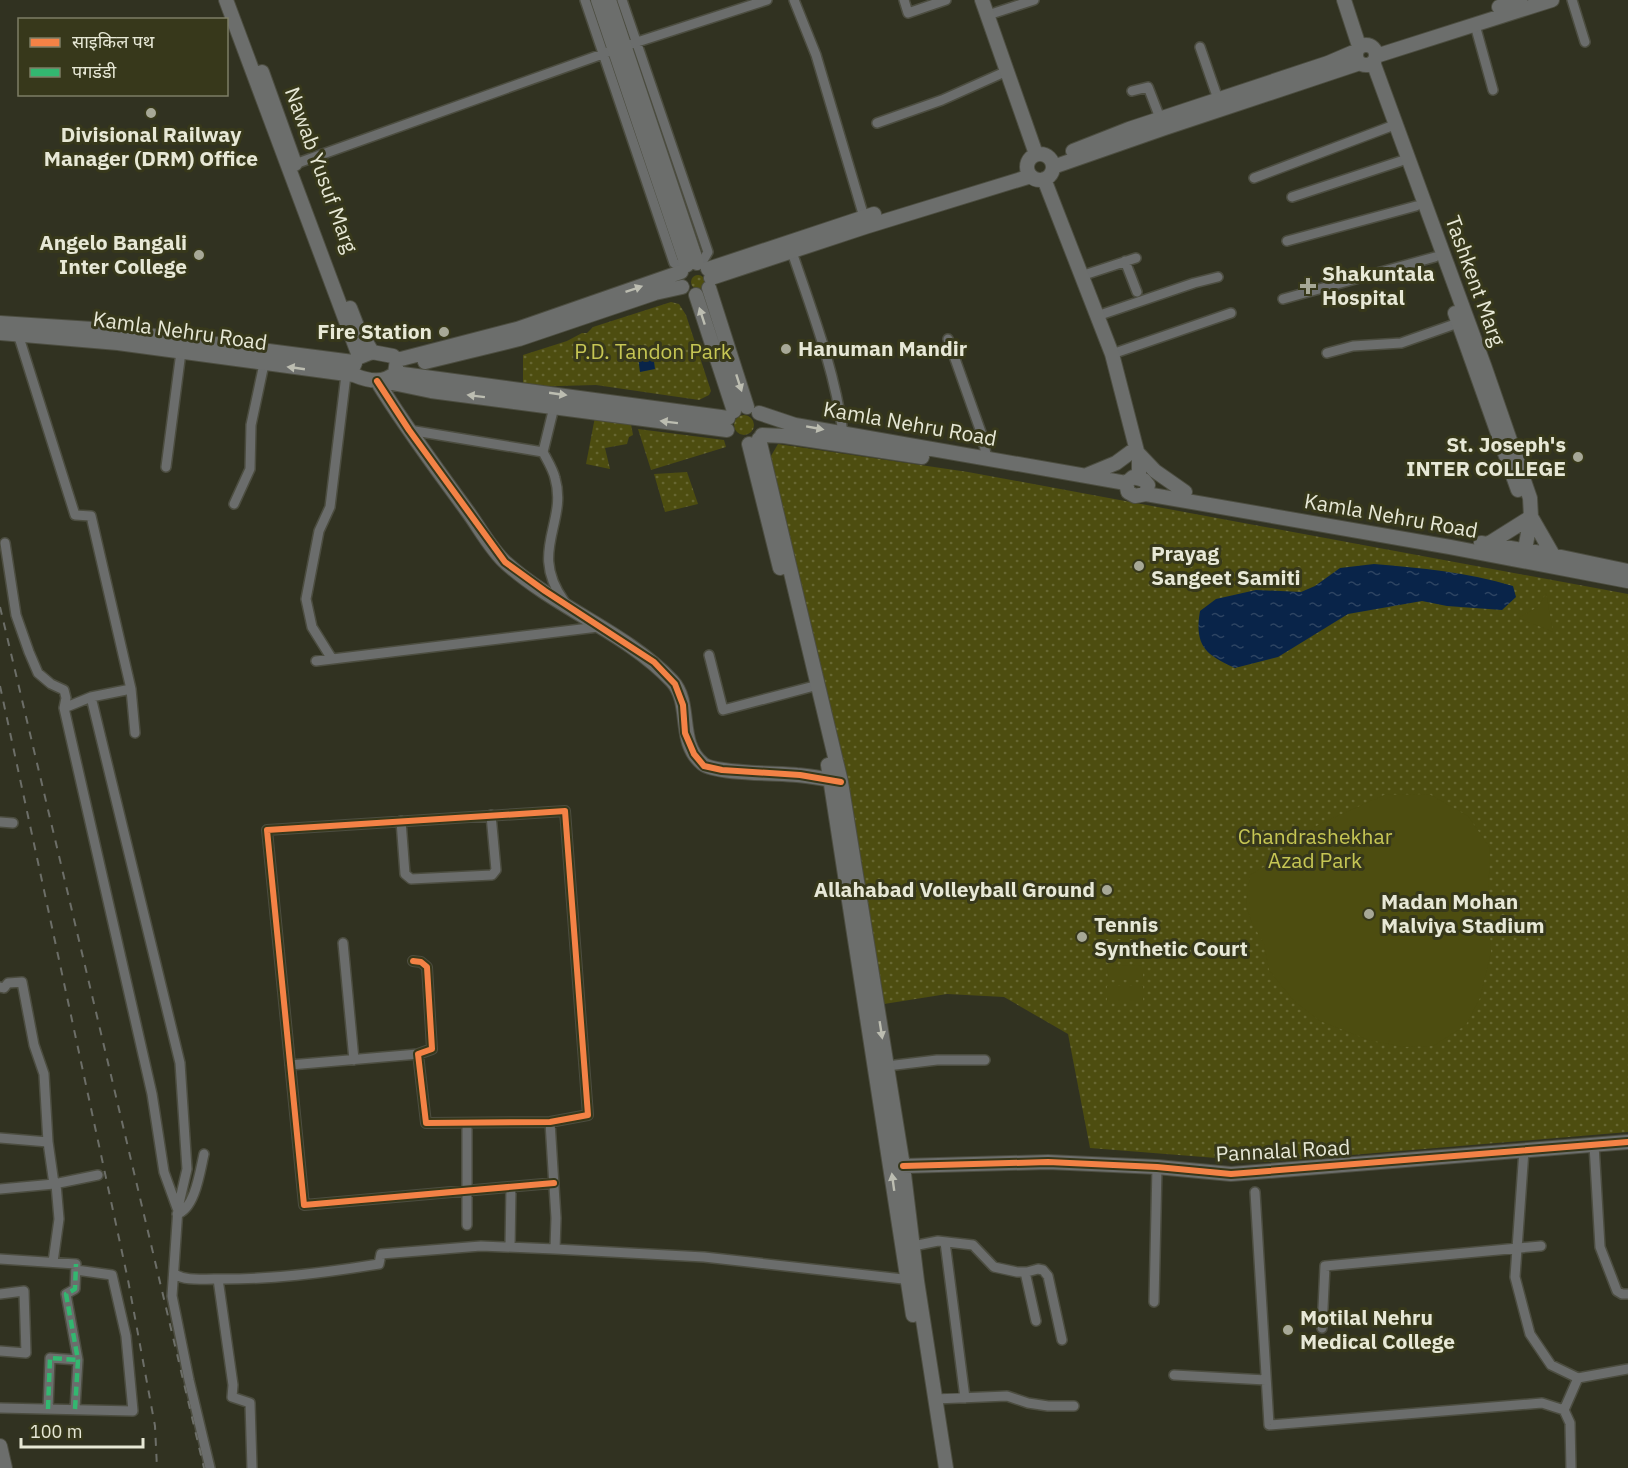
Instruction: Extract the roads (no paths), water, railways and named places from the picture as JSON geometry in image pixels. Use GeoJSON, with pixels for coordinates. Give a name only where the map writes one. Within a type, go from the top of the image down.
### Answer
{"type":"FeatureCollection","features":[{"type":"Feature","properties":{"kind":"main road"},"geometry":{"type":"LineString","coordinates":[[226,0],[357,364]]}},
{"type":"Feature","properties":{"kind":"main road","name":"Nawab Yusuf Marg"},"geometry":{"type":"LineString","coordinates":[[234,0],[357,326],[357,364]]}},
{"type":"Feature","properties":{"kind":"main road"},"geometry":{"type":"LineString","coordinates":[[598,0],[620,48],[697,271],[814,686],[848,834],[903,1166],[913,1246],[913,1280],[946,1468]]}},
{"type":"Feature","properties":{"kind":"main road"},"geometry":{"type":"LineString","coordinates":[[609,0],[620,48]]}},
{"type":"Feature","properties":{"kind":"main road"},"geometry":{"type":"LineString","coordinates":[[982,0],[1036,154]]}},
{"type":"Feature","properties":{"kind":"main road","name":"Tashkent Marg"},"geometry":{"type":"LineString","coordinates":[[1344,0],[1504,422],[1530,498],[1531,517],[1523,555]]}},
{"type":"Feature","properties":{"kind":"main road","name":"Tashkent Marg"},"geometry":{"type":"LineString","coordinates":[[1351,0],[1366,55],[1416,206],[1521,499],[1531,517]]}},
{"type":"Feature","properties":{"kind":"main road"},"geometry":{"type":"LineString","coordinates":[[1052,163],[1165,128],[1520,0]]}},
{"type":"Feature","properties":{"kind":"main road"},"geometry":{"type":"LineString","coordinates":[[1052,163],[1160,118],[1328,63],[1475,25],[1552,0]]}},
{"type":"Feature","properties":{"kind":"main road"},"geometry":{"type":"LineString","coordinates":[[836,781],[800,775],[722,770],[705,766],[694,754],[685,733],[683,705],[675,684],[654,662],[598,627],[505,562],[409,430],[380,381],[390,378],[396,367],[864,218],[1034,174],[1050,175],[1052,163],[1045,154],[1036,154],[1029,159],[1034,174],[1081,276],[1112,354],[1135,449],[1130,471],[1136,485]]}},
{"type":"Feature","properties":{"kind":"main road"},"geometry":{"type":"LineString","coordinates":[[697,271],[705,291],[696,295],[690,294],[680,282],[697,271],[792,252],[1034,174]]}},
{"type":"Feature","properties":{"kind":"main road"},"geometry":{"type":"LineString","coordinates":[[396,367],[508,342],[655,293],[682,287]]}},
{"type":"Feature","properties":{"kind":"main road"},"geometry":{"type":"LineString","coordinates":[[696,295],[743,428]]}},
{"type":"Feature","properties":{"kind":"main road","name":"Kamla Nehru Road"},"geometry":{"type":"LineString","coordinates":[[0,323],[357,364],[380,381],[431,391],[554,407],[743,428],[795,425],[1523,555],[1552,555],[1628,571]]}},
{"type":"Feature","properties":{"kind":"main road","name":"Kamla Nehru Road"},"geometry":{"type":"LineString","coordinates":[[0,333],[88,334],[181,352],[264,364],[357,364],[393,356],[396,367],[784,436],[1185,492],[1488,544],[1628,581]]}},
{"type":"Feature","properties":{"kind":"main road"},"geometry":{"type":"LineString","coordinates":[[1086,476],[1116,464],[1135,449]]}},
{"type":"Feature","properties":{"kind":"main road"},"geometry":{"type":"LineString","coordinates":[[1135,449],[1155,471],[1185,492]]}},
{"type":"Feature","properties":{"kind":"main road"},"geometry":{"type":"LineString","coordinates":[[1488,544],[1531,517],[1552,555]]}},
{"type":"Feature","properties":{"kind":"main road"},"geometry":{"type":"LineString","coordinates":[[836,781],[913,1280],[937,1468]]}},
{"type":"Feature","properties":{"kind":"main road","name":"Pannalal Road"},"geometry":{"type":"LineString","coordinates":[[903,1166],[1048,1162],[1157,1167],[1231,1174],[1628,1142]]}},
{"type":"Feature","properties":{"kind":"main road"},"geometry":{"type":"LineString","coordinates":[[0,1446],[5,1468]]}},
{"type":"Feature","properties":{"kind":"street"},"geometry":{"type":"LineString","coordinates":[[585,0],[620,48],[708,252],[697,271]]}},
{"type":"Feature","properties":{"kind":"street"},"geometry":{"type":"LineString","coordinates":[[620,48],[622,0]]}},
{"type":"Feature","properties":{"kind":"street"},"geometry":{"type":"LineString","coordinates":[[295,164],[620,48],[767,0]]}},
{"type":"Feature","properties":{"kind":"street"},"geometry":{"type":"LineString","coordinates":[[794,0],[816,55],[864,218]]}},
{"type":"Feature","properties":{"kind":"street"},"geometry":{"type":"LineString","coordinates":[[904,0],[908,13],[946,0]]}},
{"type":"Feature","properties":{"kind":"street"},"geometry":{"type":"LineString","coordinates":[[988,15],[1034,0]]}},
{"type":"Feature","properties":{"kind":"street"},"geometry":{"type":"LineString","coordinates":[[1572,0],[1585,42]]}},
{"type":"Feature","properties":{"kind":"street"},"geometry":{"type":"LineString","coordinates":[[1475,25],[1493,90]]}},
{"type":"Feature","properties":{"kind":"street"},"geometry":{"type":"LineString","coordinates":[[1200,46],[1218,99]]}},
{"type":"Feature","properties":{"kind":"street"},"geometry":{"type":"LineString","coordinates":[[877,123],[942,100],[1007,71]]}},
{"type":"Feature","properties":{"kind":"street"},"geometry":{"type":"LineString","coordinates":[[1132,91],[1148,87],[1160,118]]}},
{"type":"Feature","properties":{"kind":"street"},"geometry":{"type":"LineString","coordinates":[[1254,178],[1389,127]]}},
{"type":"Feature","properties":{"kind":"street"},"geometry":{"type":"LineString","coordinates":[[1292,197],[1401,161]]}},
{"type":"Feature","properties":{"kind":"street"},"geometry":{"type":"LineString","coordinates":[[1287,241],[1416,206]]}},
{"type":"Feature","properties":{"kind":"street"},"geometry":{"type":"LineString","coordinates":[[792,252],[840,405],[843,433]]}},
{"type":"Feature","properties":{"kind":"street"},"geometry":{"type":"LineString","coordinates":[[1282,299],[1435,257]]}},
{"type":"Feature","properties":{"kind":"street"},"geometry":{"type":"LineString","coordinates":[[1081,276],[1136,258]]}},
{"type":"Feature","properties":{"kind":"street"},"geometry":{"type":"LineString","coordinates":[[1125,261],[1137,292]]}},
{"type":"Feature","properties":{"kind":"street"},"geometry":{"type":"LineString","coordinates":[[1097,316],[1218,277]]}},
{"type":"Feature","properties":{"kind":"street"},"geometry":{"type":"LineString","coordinates":[[1112,354],[1231,313]]}},
{"type":"Feature","properties":{"kind":"street"},"geometry":{"type":"LineString","coordinates":[[1327,353],[1353,346],[1401,343],[1458,323]]}},
{"type":"Feature","properties":{"kind":"street"},"geometry":{"type":"LineString","coordinates":[[18,334],[75,515],[91,516],[131,689],[135,734]]}},
{"type":"Feature","properties":{"kind":"street"},"geometry":{"type":"LineString","coordinates":[[948,339],[982,435],[987,459]]}},
{"type":"Feature","properties":{"kind":"street"},"geometry":{"type":"LineString","coordinates":[[166,467],[181,352]]}},
{"type":"Feature","properties":{"kind":"street"},"geometry":{"type":"LineString","coordinates":[[234,504],[250,469],[251,425],[264,364]]}},
{"type":"Feature","properties":{"kind":"street"},"geometry":{"type":"LineString","coordinates":[[332,659],[312,627],[306,599],[319,531],[330,507],[357,364]]}},
{"type":"Feature","properties":{"kind":"street"},"geometry":{"type":"LineString","coordinates":[[554,407],[543,452],[555,478],[557,499],[547,556],[554,587],[567,606]]}},
{"type":"Feature","properties":{"kind":"street"},"geometry":{"type":"LineString","coordinates":[[409,430],[543,452]]}},
{"type":"Feature","properties":{"kind":"street"},"geometry":{"type":"LineString","coordinates":[[5,543],[16,615],[38,673],[51,684],[64,690],[66,698],[64,708],[152,1094],[164,1172],[177,1211]]}},
{"type":"Feature","properties":{"kind":"street"},"geometry":{"type":"LineString","coordinates":[[316,661],[598,627]]}},
{"type":"Feature","properties":{"kind":"street"},"geometry":{"type":"LineString","coordinates":[[709,655],[723,710],[814,686]]}},
{"type":"Feature","properties":{"kind":"street"},"geometry":{"type":"LineString","coordinates":[[64,708],[91,697],[131,689]]}},
{"type":"Feature","properties":{"kind":"street"},"geometry":{"type":"LineString","coordinates":[[91,697],[180,1063],[187,1169],[177,1211],[172,1296],[210,1468]]}},
{"type":"Feature","properties":{"kind":"street"},"geometry":{"type":"LineString","coordinates":[[418,1054],[426,1123],[550,1122],[588,1115],[564,811],[267,830],[304,1205],[554,1183]]}},
{"type":"Feature","properties":{"kind":"street"},"geometry":{"type":"LineString","coordinates":[[401,821],[405,873],[411,879],[492,875],[496,870],[491,815]]}},
{"type":"Feature","properties":{"kind":"street"},"geometry":{"type":"LineString","coordinates":[[0,822],[13,823]]}},
{"type":"Feature","properties":{"kind":"street"},"geometry":{"type":"LineString","coordinates":[[343,943],[354,1059]]}},
{"type":"Feature","properties":{"kind":"street"},"geometry":{"type":"LineString","coordinates":[[290,1065],[418,1054],[432,1050],[427,967],[421,962],[413,961]]}},
{"type":"Feature","properties":{"kind":"street"},"geometry":{"type":"LineString","coordinates":[[0,987],[4,988],[8,983],[22,982],[34,1045],[44,1074],[48,1142],[58,1219],[53,1262]]}},
{"type":"Feature","properties":{"kind":"street"},"geometry":{"type":"LineString","coordinates":[[887,1066],[937,1060],[985,1060]]}},
{"type":"Feature","properties":{"kind":"street"},"geometry":{"type":"LineString","coordinates":[[550,1122],[555,1249]]}},
{"type":"Feature","properties":{"kind":"street"},"geometry":{"type":"LineString","coordinates":[[467,1123],[467,1225]]}},
{"type":"Feature","properties":{"kind":"street"},"geometry":{"type":"LineString","coordinates":[[0,1138],[48,1142]]}},
{"type":"Feature","properties":{"kind":"street"},"geometry":{"type":"LineString","coordinates":[[1594,1145],[1600,1247],[1617,1291],[1628,1294]]}},
{"type":"Feature","properties":{"kind":"street"},"geometry":{"type":"LineString","coordinates":[[1524,1150],[1515,1277],[1530,1334],[1551,1365],[1578,1378],[1628,1369]]}},
{"type":"Feature","properties":{"kind":"street"},"geometry":{"type":"LineString","coordinates":[[177,1211],[184,1212],[190,1205],[204,1154]]}},
{"type":"Feature","properties":{"kind":"street"},"geometry":{"type":"LineString","coordinates":[[1154,1302],[1157,1167]]}},
{"type":"Feature","properties":{"kind":"street"},"geometry":{"type":"LineString","coordinates":[[0,1189],[55,1184],[98,1175]]}},
{"type":"Feature","properties":{"kind":"street"},"geometry":{"type":"LineString","coordinates":[[510,1247],[511,1187]]}},
{"type":"Feature","properties":{"kind":"street"},"geometry":{"type":"LineString","coordinates":[[1255,1192],[1269,1425],[1542,1403],[1564,1410],[1570,1423],[1571,1468]]}},
{"type":"Feature","properties":{"kind":"street"},"geometry":{"type":"LineString","coordinates":[[913,1246],[945,1242],[974,1245],[994,1268],[1025,1272],[1043,1270],[1048,1276],[1062,1340]]}},
{"type":"Feature","properties":{"kind":"street"},"geometry":{"type":"LineString","coordinates":[[945,1242],[965,1398]]}},
{"type":"Feature","properties":{"kind":"street"},"geometry":{"type":"LineString","coordinates":[[174,1274],[183,1279],[291,1277],[379,1264],[381,1254],[481,1246],[704,1257],[913,1280]]}},
{"type":"Feature","properties":{"kind":"street"},"geometry":{"type":"LineString","coordinates":[[1322,1328],[1325,1266],[1541,1246]]}},
{"type":"Feature","properties":{"kind":"street"},"geometry":{"type":"LineString","coordinates":[[0,1259],[76,1264],[75,1289],[66,1294],[78,1360],[75,1409]]}},
{"type":"Feature","properties":{"kind":"street"},"geometry":{"type":"LineString","coordinates":[[0,1408],[133,1411],[126,1336],[112,1275],[75,1270]]}},
{"type":"Feature","properties":{"kind":"street"},"geometry":{"type":"LineString","coordinates":[[1025,1272],[1036,1321]]}},
{"type":"Feature","properties":{"kind":"street"},"geometry":{"type":"LineString","coordinates":[[218,1279],[233,1385],[232,1397],[250,1403],[252,1468]]}},
{"type":"Feature","properties":{"kind":"street"},"geometry":{"type":"LineString","coordinates":[[0,1294],[24,1291],[26,1353],[0,1351]]}},
{"type":"Feature","properties":{"kind":"street"},"geometry":{"type":"LineString","coordinates":[[48,1409],[50,1358],[78,1360]]}},
{"type":"Feature","properties":{"kind":"street"},"geometry":{"type":"LineString","coordinates":[[1174,1375],[1266,1380]]}},
{"type":"Feature","properties":{"kind":"street"},"geometry":{"type":"LineString","coordinates":[[1564,1410],[1578,1378]]}},
{"type":"Feature","properties":{"kind":"street"},"geometry":{"type":"LineString","coordinates":[[935,1399],[1007,1396],[1028,1403],[1048,1406],[1074,1406]]}},
{"type":"Feature","properties":{"kind":"water"},"geometry":{"type":"Polygon","coordinates":[[[653,354],[655,369],[640,372],[638,357],[653,354]]]}},
{"type":"Feature","properties":{"kind":"water"},"geometry":{"type":"Polygon","coordinates":[[[1374,564],[1444,571],[1496,581],[1513,586],[1516,597],[1502,610],[1447,606],[1422,601],[1348,614],[1278,657],[1235,668],[1216,659],[1204,648],[1199,633],[1200,611],[1216,599],[1256,590],[1301,592],[1315,586],[1340,568],[1374,564]]]}},
{"type":"Feature","properties":{"kind":"railway"},"geometry":{"type":"LineString","coordinates":[[0,607],[204,1468]]}},
{"type":"Feature","properties":{"kind":"railway"},"geometry":{"type":"LineString","coordinates":[[0,686],[128,1280],[155,1426],[157,1468]]}},
{"type":"Feature","properties":{"kind":"place","name":"Divisional Railway Manager (DRM) Office"},"geometry":{"type":"Point","coordinates":[151,113]}},
{"type":"Feature","properties":{"kind":"place","name":"Angelo Bangali Inter College"},"geometry":{"type":"Point","coordinates":[199,255]}},
{"type":"Feature","properties":{"kind":"place","name":"Shakuntala Hospital"},"geometry":{"type":"Point","coordinates":[1308,286]}},
{"type":"Feature","properties":{"kind":"place","name":"Fire Station"},"geometry":{"type":"Point","coordinates":[444,332]}},
{"type":"Feature","properties":{"kind":"place","name":"Hanuman Mandir"},"geometry":{"type":"Point","coordinates":[786,349]}},
{"type":"Feature","properties":{"kind":"place","name":"St. Joseph's INTER COLLEGE"},"geometry":{"type":"Point","coordinates":[1578,457]}},
{"type":"Feature","properties":{"kind":"place","name":"Prayag Sangeet Samiti"},"geometry":{"type":"Point","coordinates":[1139,566]}},
{"type":"Feature","properties":{"kind":"place","name":"Allahabad Volleyball Ground"},"geometry":{"type":"Point","coordinates":[1107,890]}},
{"type":"Feature","properties":{"kind":"place","name":"Madan Mohan Malviya Stadium"},"geometry":{"type":"Point","coordinates":[1369,914]}},
{"type":"Feature","properties":{"kind":"place","name":"Tennis Synthetic Court"},"geometry":{"type":"Point","coordinates":[1082,937]}},
{"type":"Feature","properties":{"kind":"place","name":"Motilal Nehru Medical College"},"geometry":{"type":"Point","coordinates":[1288,1330]}},
{"type":"Feature","properties":{"kind":"park label","name":"P.D. Tandon Park"},"geometry":{"type":"Point","coordinates":[653,352]}},
{"type":"Feature","properties":{"kind":"park label","name":"Chandrashekhar Azad Park"},"geometry":{"type":"Point","coordinates":[1315,849]}}]}
